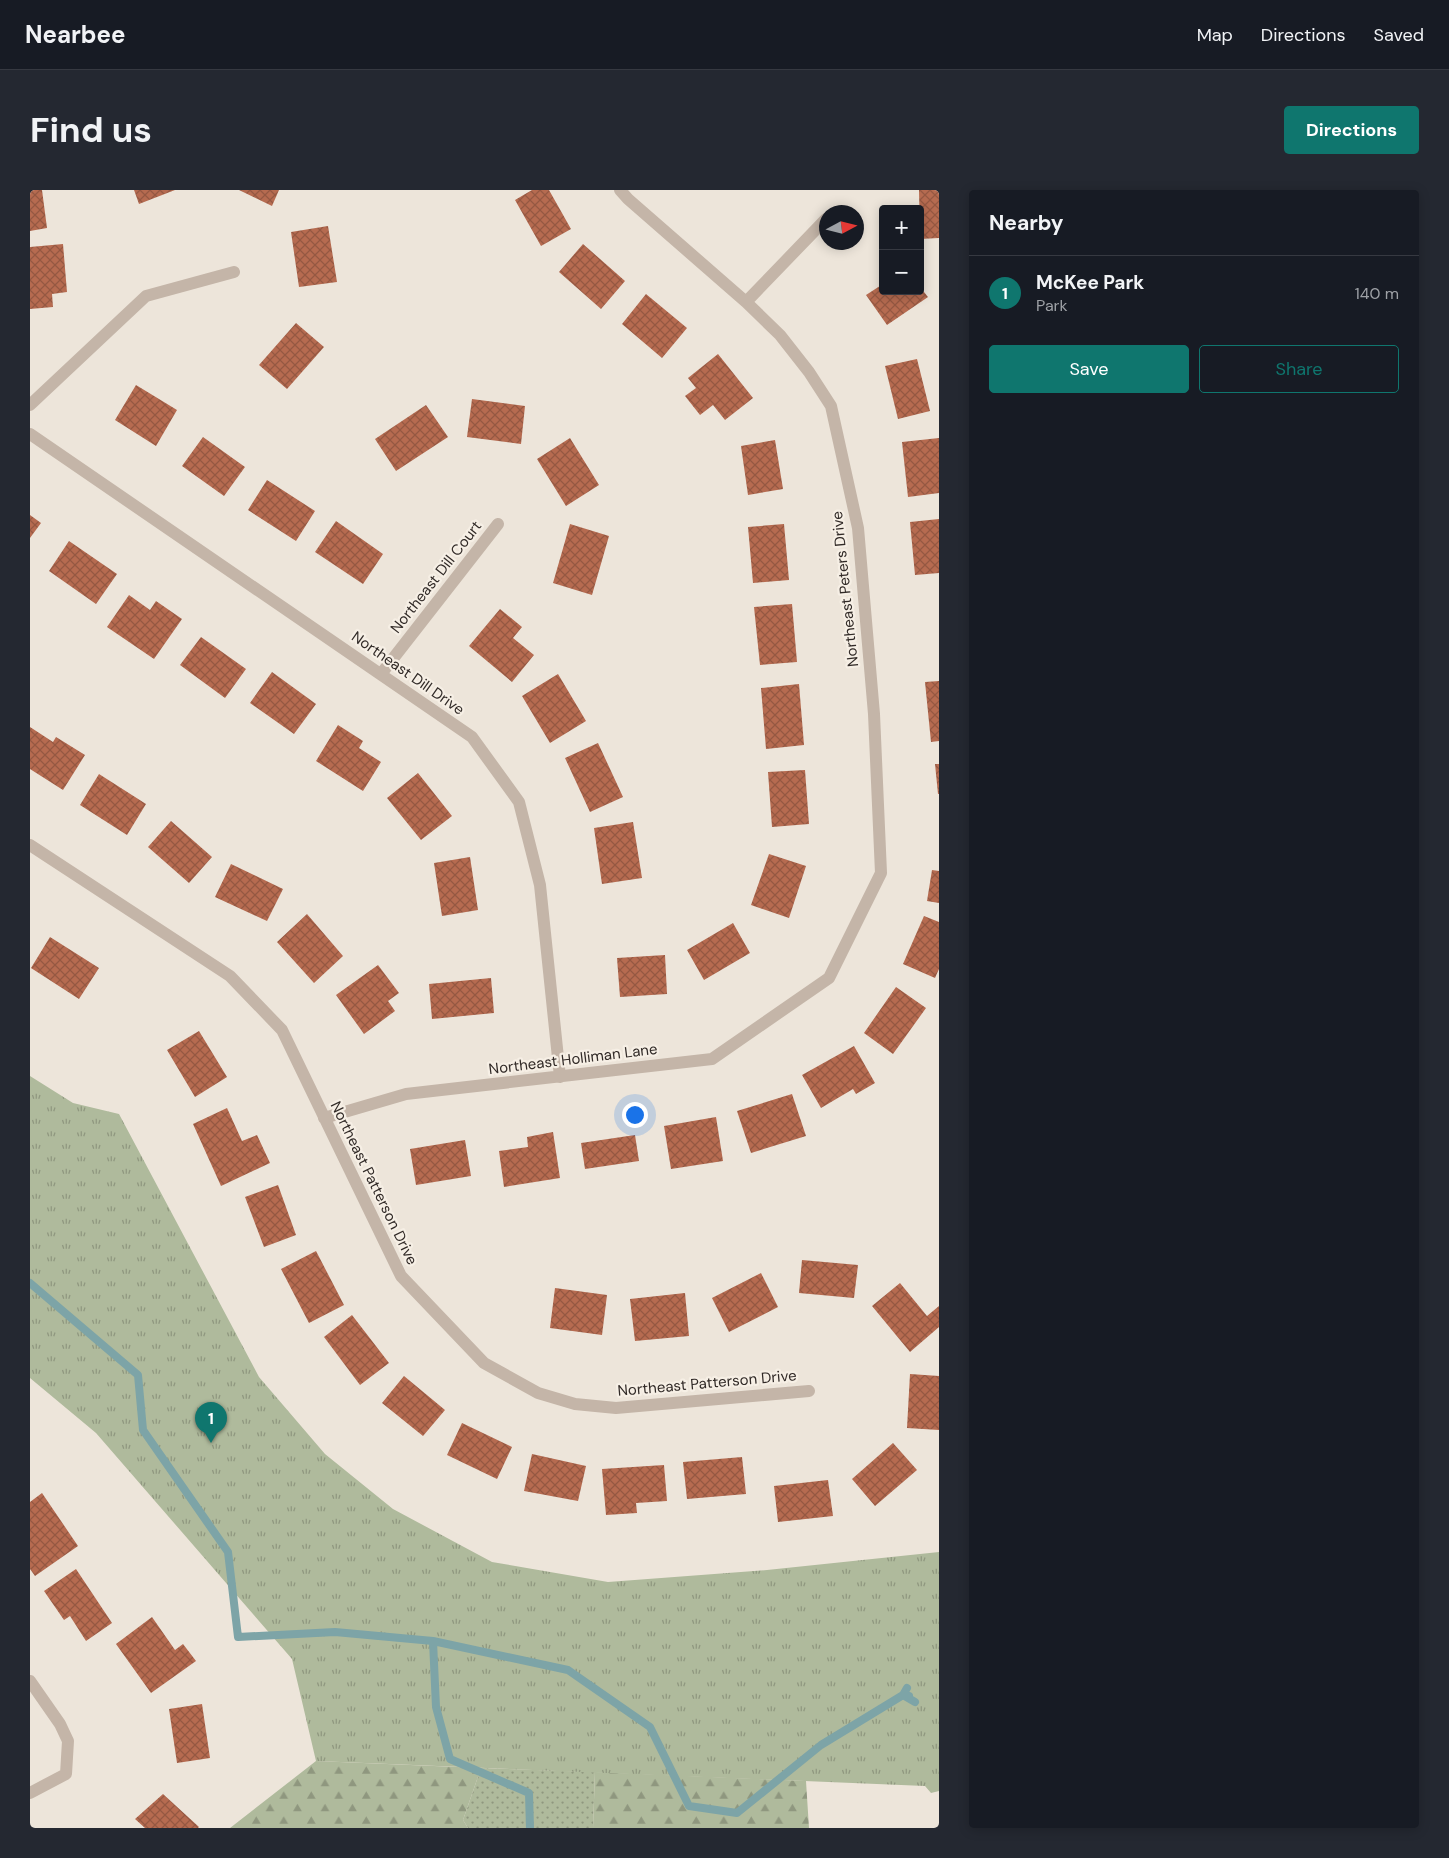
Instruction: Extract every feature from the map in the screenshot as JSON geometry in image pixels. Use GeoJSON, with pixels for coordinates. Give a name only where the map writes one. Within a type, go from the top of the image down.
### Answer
{"type":"FeatureCollection","features":[{"type":"Feature","properties":{"kind":"street","name":"Northeast Peters Drive"},"geometry":{"type":"LineString","coordinates":[[620,190],[628,200],[746,302],[780,335],[809,372],[832,406],[858,528],[874,714],[881,873],[830,978],[809,993]]}},
{"type":"Feature","properties":{"kind":"street"},"geometry":{"type":"LineString","coordinates":[[746,302],[819,227]]}},
{"type":"Feature","properties":{"kind":"street"},"geometry":{"type":"LineString","coordinates":[[30,405],[146,296],[234,272]]}},
{"type":"Feature","properties":{"kind":"street","name":"Northeast Dill Drive"},"geometry":{"type":"LineString","coordinates":[[30,434],[472,737],[518,802],[540,885],[560,1077]]}},
{"type":"Feature","properties":{"kind":"street","name":"Northeast Dill Court"},"geometry":{"type":"LineString","coordinates":[[381,674],[498,524]]}},
{"type":"Feature","properties":{"kind":"street","name":"Northeast Patterson Drive"},"geometry":{"type":"LineString","coordinates":[[30,845],[230,976],[282,1030],[401,1276],[484,1363],[538,1393],[575,1404],[616,1408],[809,1392]]}},
{"type":"Feature","properties":{"kind":"street","name":"Northeast Holliman Lane"},"geometry":{"type":"LineString","coordinates":[[324,1118],[406,1094],[712,1059],[809,993]]}},
{"type":"Feature","properties":{"kind":"street"},"geometry":{"type":"LineString","coordinates":[[30,1681],[60,1724],[68,1741],[66,1774],[30,1793]]}},
{"type":"Feature","properties":{"kind":"green space"},"geometry":{"type":"Polygon","coordinates":[[[30,1076],[73,1103],[119,1114],[259,1377],[325,1454],[393,1509],[492,1562],[608,1582],[767,1570],[939,1552],[939,1791],[931,1793],[925,1786],[316,1761],[292,1659],[96,1433],[30,1378],[30,1076]]]}},
{"type":"Feature","properties":{"kind":"green space"},"geometry":{"type":"Polygon","coordinates":[[[316,1761],[481,1768],[463,1820],[468,1828],[230,1828],[316,1761]]]}},
{"type":"Feature","properties":{"kind":"green space"},"geometry":{"type":"Polygon","coordinates":[[[481,1768],[595,1772],[593,1828],[468,1828],[463,1820],[481,1768]]]}},
{"type":"Feature","properties":{"kind":"green space"},"geometry":{"type":"Polygon","coordinates":[[[595,1772],[806,1781],[809,1828],[593,1828],[595,1772]]]}},
{"type":"Feature","properties":{"kind":"building"},"geometry":{"type":"Polygon","coordinates":[[[30,190],[42,190],[47,228],[30,231],[30,190]]]}},
{"type":"Feature","properties":{"kind":"building"},"geometry":{"type":"Polygon","coordinates":[[[134,190],[175,190],[139,204],[134,190]]]}},
{"type":"Feature","properties":{"kind":"building"},"geometry":{"type":"Polygon","coordinates":[[[239,190],[279,190],[272,206],[239,190]]]}},
{"type":"Feature","properties":{"kind":"building"},"geometry":{"type":"Polygon","coordinates":[[[532,190],[549,190],[571,229],[541,246],[515,200],[532,190]]]}},
{"type":"Feature","properties":{"kind":"building"},"geometry":{"type":"Polygon","coordinates":[[[919,190],[939,190],[939,238],[924,239],[924,205],[919,205],[919,190]]]}},
{"type":"Feature","properties":{"kind":"building"},"geometry":{"type":"Polygon","coordinates":[[[328,226],[337,282],[299,287],[291,232],[328,226]]]}},
{"type":"Feature","properties":{"kind":"building"},"geometry":{"type":"Polygon","coordinates":[[[63,244],[67,292],[52,294],[53,307],[30,309],[30,247],[63,244]]]}},
{"type":"Feature","properties":{"kind":"building"},"geometry":{"type":"Polygon","coordinates":[[[583,244],[625,281],[601,309],[559,272],[583,244]]]}},
{"type":"Feature","properties":{"kind":"building"},"geometry":{"type":"Polygon","coordinates":[[[879,287],[879,295],[924,295],[924,292],[928,297],[887,325],[866,295],[879,287]]]}},
{"type":"Feature","properties":{"kind":"building"},"geometry":{"type":"Polygon","coordinates":[[[646,294],[687,328],[662,358],[622,324],[646,294]]]}},
{"type":"Feature","properties":{"kind":"building"},"geometry":{"type":"Polygon","coordinates":[[[296,323],[324,347],[287,389],[259,365],[296,323]]]}},
{"type":"Feature","properties":{"kind":"building"},"geometry":{"type":"Polygon","coordinates":[[[718,354],[753,398],[725,420],[713,405],[700,415],[685,396],[696,388],[688,378],[718,354]]]}},
{"type":"Feature","properties":{"kind":"building"},"geometry":{"type":"Polygon","coordinates":[[[917,359],[930,411],[898,419],[885,366],[917,359]]]}},
{"type":"Feature","properties":{"kind":"building"},"geometry":{"type":"Polygon","coordinates":[[[136,385],[177,410],[156,446],[115,420],[136,385]]]}},
{"type":"Feature","properties":{"kind":"building"},"geometry":{"type":"Polygon","coordinates":[[[472,399],[525,406],[521,444],[467,437],[472,399]]]}},
{"type":"Feature","properties":{"kind":"building"},"geometry":{"type":"Polygon","coordinates":[[[426,405],[448,437],[396,471],[375,439],[426,405]]]}},
{"type":"Feature","properties":{"kind":"building"},"geometry":{"type":"Polygon","coordinates":[[[203,437],[245,467],[224,496],[182,466],[203,437]]]}},
{"type":"Feature","properties":{"kind":"building"},"geometry":{"type":"Polygon","coordinates":[[[570,438],[599,485],[566,506],[537,459],[570,438]]]}},
{"type":"Feature","properties":{"kind":"building"},"geometry":{"type":"Polygon","coordinates":[[[939,438],[939,493],[908,497],[902,442],[939,438]]]}},
{"type":"Feature","properties":{"kind":"building"},"geometry":{"type":"Polygon","coordinates":[[[775,440],[783,489],[748,495],[741,446],[775,440]]]}},
{"type":"Feature","properties":{"kind":"building"},"geometry":{"type":"Polygon","coordinates":[[[267,480],[315,511],[296,541],[248,510],[267,480]]]}},
{"type":"Feature","properties":{"kind":"building"},"geometry":{"type":"Polygon","coordinates":[[[30,515],[41,523],[30,538],[30,515]]]}},
{"type":"Feature","properties":{"kind":"building"},"geometry":{"type":"Polygon","coordinates":[[[939,519],[939,573],[915,575],[910,522],[939,519]]]}},
{"type":"Feature","properties":{"kind":"building"},"geometry":{"type":"Polygon","coordinates":[[[336,521],[383,554],[363,584],[315,552],[336,521]]]}},
{"type":"Feature","properties":{"kind":"building"},"geometry":{"type":"Polygon","coordinates":[[[570,524],[609,536],[592,595],[553,583],[570,524]]]}},
{"type":"Feature","properties":{"kind":"building"},"geometry":{"type":"Polygon","coordinates":[[[784,524],[789,580],[753,583],[748,527],[784,524]]]}},
{"type":"Feature","properties":{"kind":"building"},"geometry":{"type":"Polygon","coordinates":[[[69,541],[117,574],[96,604],[49,571],[69,541]]]}},
{"type":"Feature","properties":{"kind":"building"},"geometry":{"type":"Polygon","coordinates":[[[129,595],[150,610],[156,601],[182,619],[154,659],[107,627],[129,595]]]}},
{"type":"Feature","properties":{"kind":"building"},"geometry":{"type":"Polygon","coordinates":[[[792,604],[797,662],[760,665],[754,607],[792,604]]]}},
{"type":"Feature","properties":{"kind":"building"},"geometry":{"type":"Polygon","coordinates":[[[500,609],[522,627],[513,638],[534,655],[512,682],[469,646],[500,609]]]}},
{"type":"Feature","properties":{"kind":"building"},"geometry":{"type":"Polygon","coordinates":[[[201,637],[246,669],[225,698],[180,665],[201,637]]]}},
{"type":"Feature","properties":{"kind":"building"},"geometry":{"type":"Polygon","coordinates":[[[272,672],[316,704],[294,734],[250,703],[272,672]]]}},
{"type":"Feature","properties":{"kind":"building"},"geometry":{"type":"Polygon","coordinates":[[[558,674],[586,721],[550,743],[522,696],[558,674]]]}},
{"type":"Feature","properties":{"kind":"building"},"geometry":{"type":"Polygon","coordinates":[[[939,681],[939,741],[931,742],[925,682],[939,681]]]}},
{"type":"Feature","properties":{"kind":"building"},"geometry":{"type":"Polygon","coordinates":[[[799,684],[804,745],[766,749],[761,688],[799,684]]]}},
{"type":"Feature","properties":{"kind":"building"},"geometry":{"type":"Polygon","coordinates":[[[338,725],[363,741],[359,748],[381,762],[363,791],[316,761],[338,725]]]}},
{"type":"Feature","properties":{"kind":"building"},"geometry":{"type":"Polygon","coordinates":[[[30,727],[53,742],[56,737],[85,755],[63,790],[30,769],[30,727]]]}},
{"type":"Feature","properties":{"kind":"building"},"geometry":{"type":"Polygon","coordinates":[[[598,743],[623,797],[590,812],[565,758],[598,743]]]}},
{"type":"Feature","properties":{"kind":"building"},"geometry":{"type":"Polygon","coordinates":[[[935,764],[939,764],[939,794],[938,794],[935,764]]]}},
{"type":"Feature","properties":{"kind":"building"},"geometry":{"type":"Polygon","coordinates":[[[805,770],[809,824],[772,827],[768,772],[805,770]]]}},
{"type":"Feature","properties":{"kind":"building"},"geometry":{"type":"Polygon","coordinates":[[[418,773],[452,816],[421,840],[387,798],[418,773]]]}},
{"type":"Feature","properties":{"kind":"building"},"geometry":{"type":"Polygon","coordinates":[[[99,774],[146,804],[127,835],[80,805],[99,774]]]}},
{"type":"Feature","properties":{"kind":"building"},"geometry":{"type":"Polygon","coordinates":[[[171,821],[212,857],[189,883],[148,847],[171,821]]]}},
{"type":"Feature","properties":{"kind":"building"},"geometry":{"type":"Polygon","coordinates":[[[633,822],[642,878],[602,884],[594,828],[633,822]]]}},
{"type":"Feature","properties":{"kind":"building"},"geometry":{"type":"Polygon","coordinates":[[[769,854],[806,866],[789,918],[751,905],[769,854]]]}},
{"type":"Feature","properties":{"kind":"building"},"geometry":{"type":"Polygon","coordinates":[[[470,857],[478,910],[442,916],[434,863],[470,857]]]}},
{"type":"Feature","properties":{"kind":"building"},"geometry":{"type":"Polygon","coordinates":[[[231,864],[283,889],[267,921],[215,897],[231,864]]]}},
{"type":"Feature","properties":{"kind":"building"},"geometry":{"type":"Polygon","coordinates":[[[932,870],[939,871],[939,903],[927,901],[932,870]]]}},
{"type":"Feature","properties":{"kind":"building"},"geometry":{"type":"Polygon","coordinates":[[[307,914],[343,956],[314,983],[277,942],[307,914]]]}},
{"type":"Feature","properties":{"kind":"building"},"geometry":{"type":"Polygon","coordinates":[[[924,916],[939,922],[939,969],[935,978],[903,964],[924,916]]]}},
{"type":"Feature","properties":{"kind":"building"},"geometry":{"type":"Polygon","coordinates":[[[733,923],[750,953],[704,980],[687,950],[733,923]]]}},
{"type":"Feature","properties":{"kind":"building"},"geometry":{"type":"Polygon","coordinates":[[[50,937],[99,968],[79,999],[31,968],[50,937]]]}},
{"type":"Feature","properties":{"kind":"building"},"geometry":{"type":"Polygon","coordinates":[[[665,955],[667,994],[620,997],[617,958],[665,955]]]}},
{"type":"Feature","properties":{"kind":"building"},"geometry":{"type":"Polygon","coordinates":[[[378,965],[399,993],[388,1001],[395,1011],[364,1034],[336,995],[378,965]]]}},
{"type":"Feature","properties":{"kind":"building"},"geometry":{"type":"Polygon","coordinates":[[[491,978],[494,1013],[432,1019],[429,984],[491,978]]]}},
{"type":"Feature","properties":{"kind":"building"},"geometry":{"type":"Polygon","coordinates":[[[896,987],[926,1008],[893,1054],[864,1033],[896,987]]]}},
{"type":"Feature","properties":{"kind":"building"},"geometry":{"type":"Polygon","coordinates":[[[199,1031],[227,1077],[195,1097],[167,1050],[199,1031]]]}},
{"type":"Feature","properties":{"kind":"building"},"geometry":{"type":"Polygon","coordinates":[[[854,1046],[875,1083],[856,1094],[853,1089],[821,1108],[802,1075],[854,1046]]]}},
{"type":"Feature","properties":{"kind":"building"},"geometry":{"type":"Polygon","coordinates":[[[792,1094],[806,1136],[751,1153],[737,1111],[792,1094]]]}},
{"type":"Feature","properties":{"kind":"building"},"geometry":{"type":"Polygon","coordinates":[[[227,1108],[242,1141],[257,1135],[270,1163],[221,1186],[193,1124],[227,1108]]]}},
{"type":"Feature","properties":{"kind":"building"},"geometry":{"type":"Polygon","coordinates":[[[716,1117],[723,1161],[671,1169],[664,1126],[716,1117]]]}},
{"type":"Feature","properties":{"kind":"building"},"geometry":{"type":"Polygon","coordinates":[[[553,1132],[560,1178],[504,1187],[499,1151],[528,1147],[527,1137],[553,1132]]]}},
{"type":"Feature","properties":{"kind":"building"},"geometry":{"type":"Polygon","coordinates":[[[635,1135],[639,1161],[585,1169],[581,1143],[635,1135]]]}},
{"type":"Feature","properties":{"kind":"building"},"geometry":{"type":"Polygon","coordinates":[[[465,1140],[471,1176],[416,1185],[410,1149],[465,1140]]]}},
{"type":"Feature","properties":{"kind":"building"},"geometry":{"type":"Polygon","coordinates":[[[278,1185],[296,1235],[264,1247],[245,1197],[278,1185]]]}},
{"type":"Feature","properties":{"kind":"building"},"geometry":{"type":"Polygon","coordinates":[[[316,1251],[344,1305],[309,1323],[281,1269],[316,1251]]]}},
{"type":"Feature","properties":{"kind":"building"},"geometry":{"type":"Polygon","coordinates":[[[802,1260],[858,1265],[854,1298],[799,1293],[802,1260]]]}},
{"type":"Feature","properties":{"kind":"building"},"geometry":{"type":"Polygon","coordinates":[[[761,1273],[778,1307],[729,1332],[712,1298],[761,1273]]]}},
{"type":"Feature","properties":{"kind":"building"},"geometry":{"type":"Polygon","coordinates":[[[900,1283],[927,1316],[939,1306],[939,1327],[910,1352],[872,1306],[900,1283]]]}},
{"type":"Feature","properties":{"kind":"building"},"geometry":{"type":"Polygon","coordinates":[[[555,1288],[607,1295],[602,1335],[550,1328],[555,1288]]]}},
{"type":"Feature","properties":{"kind":"building"},"geometry":{"type":"Polygon","coordinates":[[[685,1293],[689,1336],[635,1341],[630,1299],[685,1293]]]}},
{"type":"Feature","properties":{"kind":"building"},"geometry":{"type":"Polygon","coordinates":[[[352,1315],[389,1363],[360,1385],[324,1337],[352,1315]]]}},
{"type":"Feature","properties":{"kind":"building"},"geometry":{"type":"Polygon","coordinates":[[[910,1374],[939,1376],[939,1430],[907,1428],[910,1374]]]}},
{"type":"Feature","properties":{"kind":"building"},"geometry":{"type":"Polygon","coordinates":[[[404,1376],[445,1410],[423,1436],[382,1403],[404,1376]]]}},
{"type":"Feature","properties":{"kind":"building"},"geometry":{"type":"Polygon","coordinates":[[[462,1423],[512,1447],[497,1479],[447,1455],[462,1423]]]}},
{"type":"Feature","properties":{"kind":"building"},"geometry":{"type":"Polygon","coordinates":[[[893,1443],[917,1470],[875,1506],[852,1479],[893,1443]]]}},
{"type":"Feature","properties":{"kind":"building"},"geometry":{"type":"Polygon","coordinates":[[[532,1454],[586,1466],[578,1501],[524,1491],[532,1454]]]}},
{"type":"Feature","properties":{"kind":"building"},"geometry":{"type":"Polygon","coordinates":[[[742,1457],[746,1494],[687,1499],[683,1462],[742,1457]]]}},
{"type":"Feature","properties":{"kind":"building"},"geometry":{"type":"Polygon","coordinates":[[[664,1465],[667,1501],[636,1503],[637,1513],[606,1515],[602,1469],[664,1465]]]}},
{"type":"Feature","properties":{"kind":"building"},"geometry":{"type":"Polygon","coordinates":[[[828,1480],[833,1516],[778,1522],[774,1486],[828,1480]]]}},
{"type":"Feature","properties":{"kind":"building"},"geometry":{"type":"Polygon","coordinates":[[[42,1493],[78,1546],[35,1576],[30,1569],[30,1502],[42,1493]]]}},
{"type":"Feature","properties":{"kind":"building"},"geometry":{"type":"Polygon","coordinates":[[[76,1569],[112,1623],[86,1641],[70,1616],[64,1620],[44,1591],[76,1569]]]}},
{"type":"Feature","properties":{"kind":"building"},"geometry":{"type":"Polygon","coordinates":[[[152,1617],[175,1650],[183,1644],[196,1661],[151,1693],[116,1644],[152,1617]]]}},
{"type":"Feature","properties":{"kind":"building"},"geometry":{"type":"Polygon","coordinates":[[[202,1704],[210,1758],[177,1763],[169,1709],[202,1704]]]}},
{"type":"Feature","properties":{"kind":"building"},"geometry":{"type":"Polygon","coordinates":[[[163,1794],[199,1827],[145,1828],[135,1819],[163,1794]]]}},
{"type":"Feature","properties":{"kind":"waterway"},"geometry":{"type":"LineString","coordinates":[[30,1283],[138,1375],[143,1430],[228,1552],[238,1637],[335,1632],[433,1641],[568,1670],[650,1727],[689,1806],[737,1813],[821,1745],[903,1695],[909,1696]]}},
{"type":"Feature","properties":{"kind":"waterway"},"geometry":{"type":"LineString","coordinates":[[433,1641],[436,1707],[450,1759],[529,1793],[530,1828]]}},
{"type":"Feature","properties":{"kind":"waterway"},"geometry":{"type":"LineString","coordinates":[[907,1688],[903,1695],[915,1702]]}},
{"type":"Feature","properties":{"kind":"place","name":"McKee Park"},"geometry":{"type":"Point","coordinates":[211,1443]}}]}
